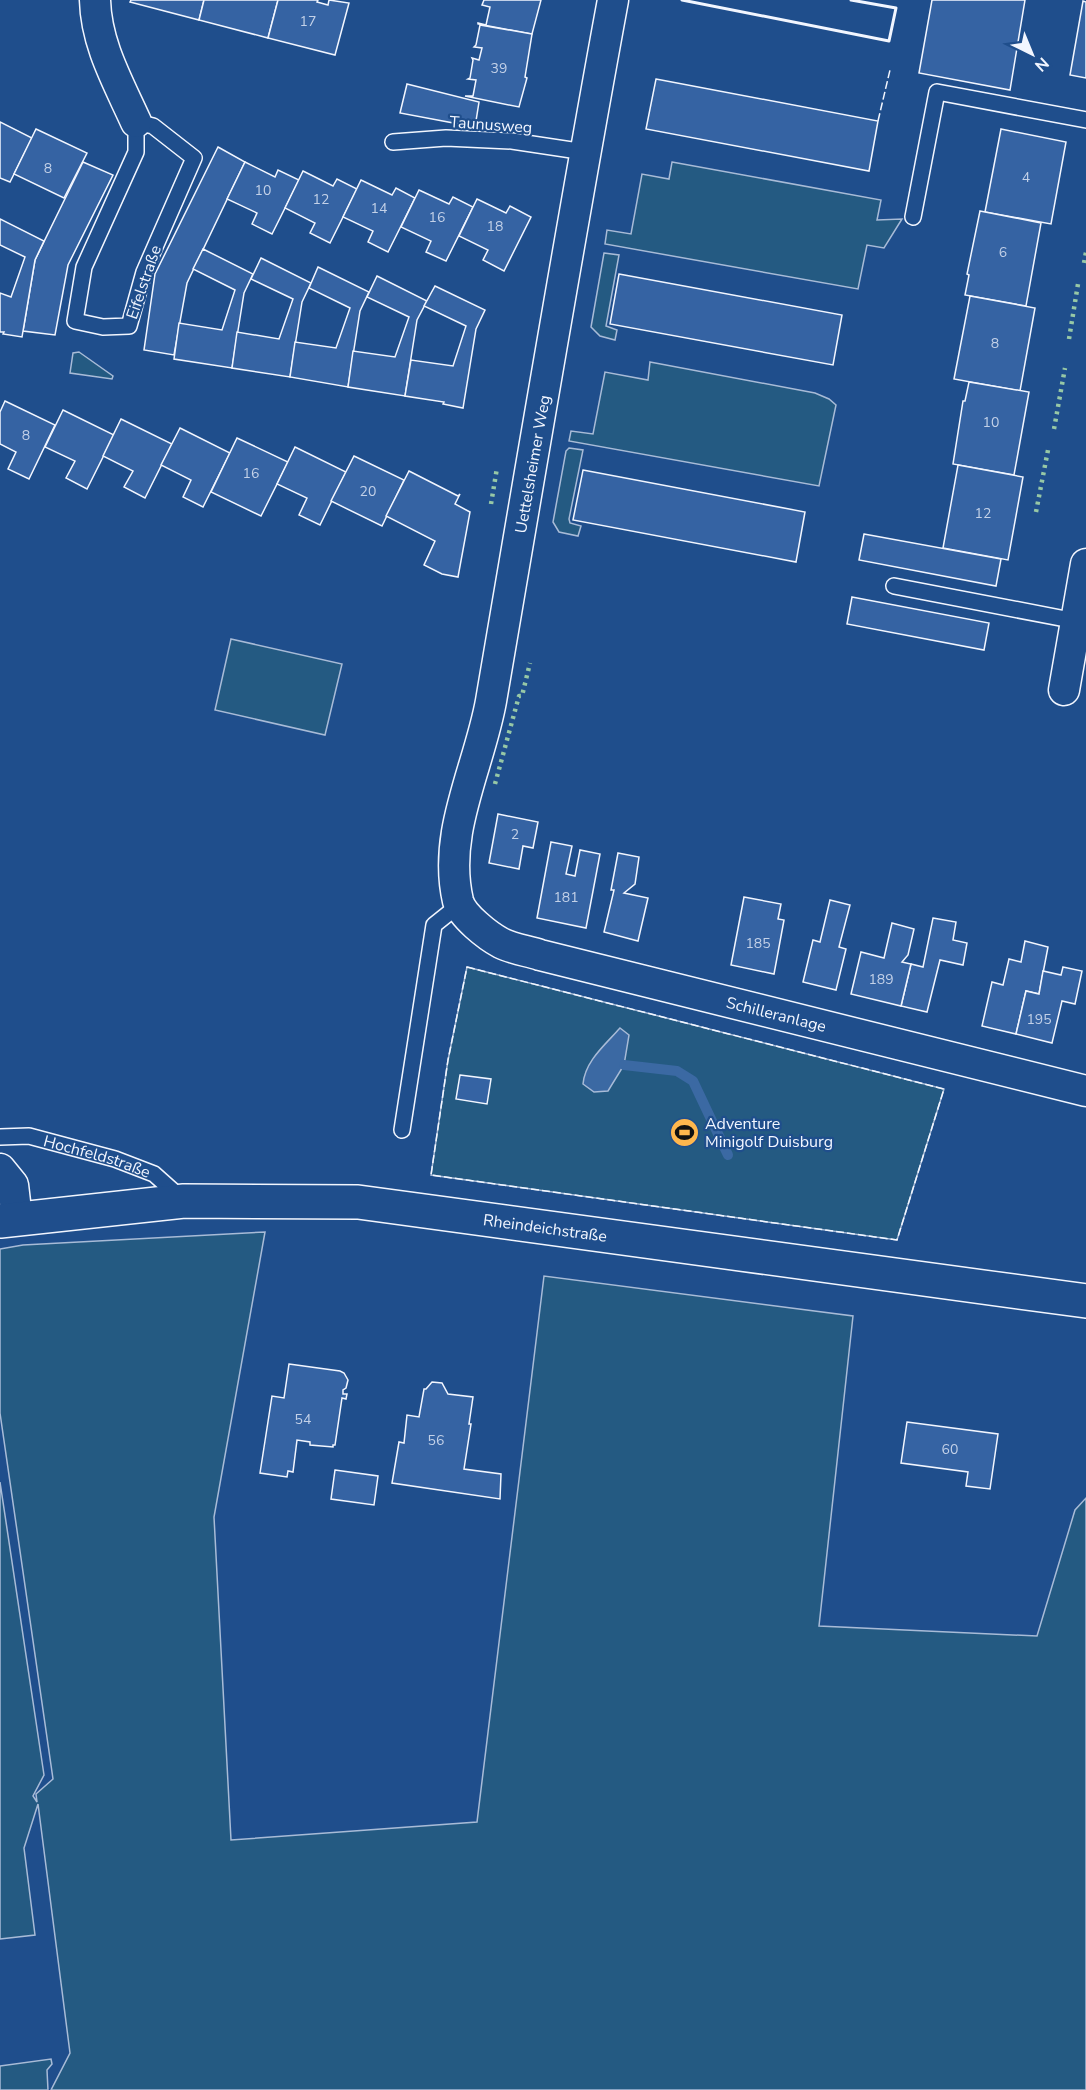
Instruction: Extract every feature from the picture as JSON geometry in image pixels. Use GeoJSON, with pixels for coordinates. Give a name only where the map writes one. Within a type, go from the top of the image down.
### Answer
{"type":"FeatureCollection","features":[{"type":"Feature","properties":{"kind":"main road","name":"Rheindeichstraße"},"geometry":{"type":"LineString","coordinates":[[8,1220],[184,1201],[358,1202],[1086,1301]]}},
{"type":"Feature","properties":{"kind":"street","name":"Eifelstraße"},"geometry":{"type":"LineString","coordinates":[[95,0],[96,21],[103,49],[136,122]]}},
{"type":"Feature","properties":{"kind":"street","name":"Uettelsheimer Weg"},"geometry":{"type":"LineString","coordinates":[[465,913],[455,882],[455,836],[490,707],[613,0]]}},
{"type":"Feature","properties":{"kind":"street"},"geometry":{"type":"LineString","coordinates":[[1064,690],[1086,564]]}},
{"type":"Feature","properties":{"kind":"street","name":"Schilleranlage"},"geometry":{"type":"LineString","coordinates":[[465,913],[502,944],[540,955],[1086,1090]]}},
{"type":"Feature","properties":{"kind":"street"},"geometry":{"type":"LineString","coordinates":[[0,1169],[14,1185],[8,1220]]}},
{"type":"Feature","properties":{"kind":"lane"},"geometry":{"type":"LineString","coordinates":[[913,217],[937,92],[1086,120]]}},
{"type":"Feature","properties":{"kind":"lane","name":"Eifelstraße"},"geometry":{"type":"LineString","coordinates":[[136,122],[153,126],[194,158],[144,272],[129,326],[103,327],[75,321],[84,267],[136,152],[136,122]]}},
{"type":"Feature","properties":{"kind":"lane","name":"Taunusweg"},"geometry":{"type":"LineString","coordinates":[[393,142],[446,138],[490,140],[585,152]]}},
{"type":"Feature","properties":{"kind":"lane"},"geometry":{"type":"LineString","coordinates":[[894,586],[1076,621]]}},
{"type":"Feature","properties":{"kind":"lane"},"geometry":{"type":"LineString","coordinates":[[402,1130],[434,925],[465,913]]}},
{"type":"Feature","properties":{"kind":"lane","name":"Hochfeldstraße"},"geometry":{"type":"LineString","coordinates":[[0,1137],[29,1136],[115,1159],[154,1174],[184,1201]]}},
{"type":"Feature","properties":{"kind":"shaded area"},"geometry":{"type":"Polygon","coordinates":[[[672,162],[881,200],[877,220],[902,219],[884,248],[867,245],[858,289],[605,244],[607,230],[631,234],[642,174],[669,179],[672,162]]]}},
{"type":"Feature","properties":{"kind":"shaded area"},"geometry":{"type":"Polygon","coordinates":[[[604,253],[619,255],[606,326],[617,330],[615,340],[600,336],[591,327],[604,253]]]}},
{"type":"Feature","properties":{"kind":"shaded area"},"geometry":{"type":"Polygon","coordinates":[[[79,352],[113,376],[112,379],[70,373],[73,353],[79,352]]]}},
{"type":"Feature","properties":{"kind":"shaded area"},"geometry":{"type":"Polygon","coordinates":[[[650,362],[815,393],[829,399],[836,405],[819,486],[569,441],[571,431],[593,434],[605,372],[648,380],[650,362]]]}},
{"type":"Feature","properties":{"kind":"shaded area"},"geometry":{"type":"Polygon","coordinates":[[[569,448],[583,450],[569,519],[570,523],[581,526],[578,536],[559,532],[553,522],[566,451],[569,448]]]}},
{"type":"Feature","properties":{"kind":"shaded area"},"geometry":{"type":"Polygon","coordinates":[[[231,639],[342,664],[325,735],[215,710],[231,639]]]}},
{"type":"Feature","properties":{"kind":"shaded area","name":"Adventure Minigolf Duisburg"},"geometry":{"type":"Polygon","coordinates":[[[467,967],[944,1089],[897,1240],[431,1175],[448,1060],[467,967]]]}},
{"type":"Feature","properties":{"kind":"shaded area"},"geometry":{"type":"Polygon","coordinates":[[[620,1028],[629,1035],[624,1065],[608,1091],[594,1092],[583,1084],[588,1068],[620,1028]]]}},
{"type":"Feature","properties":{"kind":"shaded area"},"geometry":{"type":"Polygon","coordinates":[[[265,1232],[214,1517],[231,1840],[477,1822],[544,1276],[853,1316],[819,1626],[1037,1636],[1075,1510],[1086,1498],[1086,2090],[51,2090],[70,2053],[38,1804],[24,1848],[35,1935],[0,1939],[0,1482],[44,1775],[33,1796],[37,1802],[36,1794],[53,1779],[0,1413],[0,1249],[23,1245],[265,1232]]]}},
{"type":"Feature","properties":{"kind":"shaded area"},"geometry":{"type":"Polygon","coordinates":[[[51,2059],[52,2064],[47,2070],[48,2090],[0,2090],[0,2066],[51,2059]]]}},
{"type":"Feature","properties":{"kind":"building"},"geometry":{"type":"Polygon","coordinates":[[[131,0],[204,0],[199,20],[130,2],[131,0]]]}},
{"type":"Feature","properties":{"kind":"building"},"geometry":{"type":"Polygon","coordinates":[[[204,0],[278,0],[268,38],[199,20],[204,0]]]}},
{"type":"Feature","properties":{"kind":"building"},"geometry":{"type":"Polygon","coordinates":[[[278,0],[318,0],[317,2],[328,5],[329,0],[349,3],[335,55],[268,38],[278,0]]]}},
{"type":"Feature","properties":{"kind":"building"},"geometry":{"type":"Polygon","coordinates":[[[484,0],[541,0],[532,34],[478,24],[486,25],[490,7],[482,5],[484,0]]]}},
{"type":"Feature","properties":{"kind":"building"},"geometry":{"type":"Polygon","coordinates":[[[932,0],[1025,0],[1010,90],[919,73],[932,0]]]}},
{"type":"Feature","properties":{"kind":"building"},"geometry":{"type":"Polygon","coordinates":[[[1083,1],[1086,2],[1086,78],[1070,75],[1083,1]]]}},
{"type":"Feature","properties":{"kind":"building"},"geometry":{"type":"Polygon","coordinates":[[[480,25],[532,34],[525,77],[527,78],[519,107],[465,96],[473,96],[476,80],[468,79],[472,58],[479,60],[482,48],[474,47],[480,25]]]}},
{"type":"Feature","properties":{"kind":"building"},"geometry":{"type":"Polygon","coordinates":[[[656,79],[878,121],[869,171],[646,129],[656,79]]]}},
{"type":"Feature","properties":{"kind":"building"},"geometry":{"type":"Polygon","coordinates":[[[407,84],[479,102],[475,127],[400,113],[407,84]]]}},
{"type":"Feature","properties":{"kind":"building"},"geometry":{"type":"Polygon","coordinates":[[[0,122],[32,138],[10,182],[0,178],[0,122]]]}},
{"type":"Feature","properties":{"kind":"building"},"geometry":{"type":"Polygon","coordinates":[[[36,129],[87,153],[64,198],[14,174],[36,129]]]}},
{"type":"Feature","properties":{"kind":"building"},"geometry":{"type":"Polygon","coordinates":[[[1001,129],[1066,142],[1051,224],[985,212],[1001,129]]]}},
{"type":"Feature","properties":{"kind":"building"},"geometry":{"type":"Polygon","coordinates":[[[218,147],[245,162],[187,283],[174,355],[144,350],[155,274],[218,147]]]}},
{"type":"Feature","properties":{"kind":"building"},"geometry":{"type":"Polygon","coordinates":[[[83,162],[113,175],[68,265],[55,335],[23,331],[35,260],[83,162]]]}},
{"type":"Feature","properties":{"kind":"building"},"geometry":{"type":"Polygon","coordinates":[[[245,162],[275,177],[278,170],[299,180],[272,234],[252,224],[257,213],[227,199],[245,162]]]}},
{"type":"Feature","properties":{"kind":"building"},"geometry":{"type":"Polygon","coordinates":[[[303,171],[333,186],[337,179],[357,189],[330,243],[310,233],[315,223],[285,208],[303,171]]]}},
{"type":"Feature","properties":{"kind":"building"},"geometry":{"type":"Polygon","coordinates":[[[361,180],[392,195],[396,188],[415,198],[388,252],[368,242],[373,231],[343,217],[361,180]]]}},
{"type":"Feature","properties":{"kind":"building"},"geometry":{"type":"Polygon","coordinates":[[[419,190],[449,204],[453,197],[473,207],[446,261],[426,252],[431,241],[401,227],[419,190]]]}},
{"type":"Feature","properties":{"kind":"building"},"geometry":{"type":"Polygon","coordinates":[[[477,199],[506,213],[510,206],[531,217],[504,271],[483,260],[488,250],[459,236],[477,199]]]}},
{"type":"Feature","properties":{"kind":"building"},"geometry":{"type":"Polygon","coordinates":[[[980,211],[1041,223],[1026,306],[965,295],[980,211]]]}},
{"type":"Feature","properties":{"kind":"building"},"geometry":{"type":"Polygon","coordinates":[[[0,219],[44,241],[35,260],[22,337],[0,332],[0,293],[11,297],[25,257],[0,245],[0,219]]]}},
{"type":"Feature","properties":{"kind":"building"},"geometry":{"type":"Polygon","coordinates":[[[203,249],[253,274],[244,293],[232,368],[174,359],[179,323],[222,330],[235,290],[193,269],[203,249]]]}},
{"type":"Feature","properties":{"kind":"building"},"geometry":{"type":"Polygon","coordinates":[[[261,258],[311,283],[302,302],[290,377],[232,368],[237,332],[279,339],[293,299],[251,279],[261,258]]]}},
{"type":"Feature","properties":{"kind":"building"},"geometry":{"type":"Polygon","coordinates":[[[318,267],[369,292],[360,311],[348,387],[290,377],[295,342],[336,348],[350,308],[309,288],[318,267]]]}},
{"type":"Feature","properties":{"kind":"building"},"geometry":{"type":"Polygon","coordinates":[[[619,274],[842,315],[833,365],[610,324],[619,274]]]}},
{"type":"Feature","properties":{"kind":"building"},"geometry":{"type":"Polygon","coordinates":[[[377,276],[427,301],[417,320],[405,396],[348,387],[353,351],[395,357],[409,317],[367,297],[377,276]]]}},
{"type":"Feature","properties":{"kind":"building"},"geometry":{"type":"Polygon","coordinates":[[[435,286],[485,310],[476,329],[463,408],[443,404],[444,402],[405,396],[411,360],[453,366],[466,326],[424,306],[435,286]]]}},
{"type":"Feature","properties":{"kind":"building"},"geometry":{"type":"Polygon","coordinates":[[[970,296],[1035,308],[1020,391],[954,379],[970,296]]]}},
{"type":"Feature","properties":{"kind":"building"},"geometry":{"type":"Polygon","coordinates":[[[969,382],[1029,392],[1014,475],[953,464],[963,401],[965,401],[969,382]]]}},
{"type":"Feature","properties":{"kind":"building"},"geometry":{"type":"Polygon","coordinates":[[[5,401],[55,425],[29,479],[8,469],[16,452],[0,444],[0,412],[5,401]]]}},
{"type":"Feature","properties":{"kind":"building"},"geometry":{"type":"Polygon","coordinates":[[[63,410],[114,435],[87,489],[66,478],[75,461],[45,447],[63,410]]]}},
{"type":"Feature","properties":{"kind":"building"},"geometry":{"type":"Polygon","coordinates":[[[121,419],[172,444],[145,498],[124,487],[133,471],[103,456],[121,419]]]}},
{"type":"Feature","properties":{"kind":"building"},"geometry":{"type":"Polygon","coordinates":[[[180,428],[230,453],[203,507],[183,497],[191,480],[161,465],[180,428]]]}},
{"type":"Feature","properties":{"kind":"building"},"geometry":{"type":"Polygon","coordinates":[[[237,438],[288,462],[261,516],[211,492],[237,438]]]}},
{"type":"Feature","properties":{"kind":"building"},"geometry":{"type":"Polygon","coordinates":[[[295,447],[346,472],[320,525],[299,515],[307,498],[277,484],[295,447]]]}},
{"type":"Feature","properties":{"kind":"building"},"geometry":{"type":"Polygon","coordinates":[[[354,456],[404,480],[382,526],[331,501],[354,456]]]}},
{"type":"Feature","properties":{"kind":"building"},"geometry":{"type":"Polygon","coordinates":[[[958,465],[1023,477],[1008,560],[943,548],[958,465]]]}},
{"type":"Feature","properties":{"kind":"building"},"geometry":{"type":"Polygon","coordinates":[[[583,470],[805,512],[796,562],[573,520],[583,470]]]}},
{"type":"Feature","properties":{"kind":"building"},"geometry":{"type":"Polygon","coordinates":[[[409,471],[458,496],[460,494],[455,504],[470,512],[458,577],[442,574],[424,565],[435,541],[386,516],[409,471]]]}},
{"type":"Feature","properties":{"kind":"building"},"geometry":{"type":"Polygon","coordinates":[[[864,534],[1001,559],[996,586],[859,560],[864,534]]]}},
{"type":"Feature","properties":{"kind":"building"},"geometry":{"type":"Polygon","coordinates":[[[852,597],[989,623],[984,650],[847,624],[852,597]]]}},
{"type":"Feature","properties":{"kind":"building"},"geometry":{"type":"Polygon","coordinates":[[[498,814],[538,822],[533,848],[523,846],[519,869],[489,863],[498,814]]]}},
{"type":"Feature","properties":{"kind":"building"},"geometry":{"type":"Polygon","coordinates":[[[551,842],[572,846],[566,874],[575,876],[580,850],[600,854],[586,928],[537,918],[551,842]]]}},
{"type":"Feature","properties":{"kind":"building"},"geometry":{"type":"Polygon","coordinates":[[[618,853],[639,857],[635,884],[624,893],[648,898],[638,941],[604,932],[614,890],[611,890],[618,853]]]}},
{"type":"Feature","properties":{"kind":"building"},"geometry":{"type":"Polygon","coordinates":[[[744,897],[781,904],[778,919],[784,920],[774,974],[731,965],[744,897]]]}},
{"type":"Feature","properties":{"kind":"building"},"geometry":{"type":"Polygon","coordinates":[[[830,900],[850,905],[839,947],[846,949],[836,990],[803,982],[813,940],[820,942],[830,900]]]}},
{"type":"Feature","properties":{"kind":"building"},"geometry":{"type":"Polygon","coordinates":[[[933,918],[956,922],[953,940],[967,943],[963,965],[940,960],[927,1012],[901,1006],[911,964],[923,967],[933,918]]]}},
{"type":"Feature","properties":{"kind":"building"},"geometry":{"type":"Polygon","coordinates":[[[892,923],[914,929],[908,955],[902,962],[911,964],[901,1006],[851,994],[861,952],[884,958],[892,923]]]}},
{"type":"Feature","properties":{"kind":"building"},"geometry":{"type":"Polygon","coordinates":[[[1025,941],[1048,947],[1039,994],[1026,991],[1016,1034],[982,1026],[992,982],[1003,985],[1009,959],[1021,962],[1025,941]]]}},
{"type":"Feature","properties":{"kind":"building"},"geometry":{"type":"Polygon","coordinates":[[[1063,967],[1082,971],[1075,1004],[1062,1001],[1052,1043],[1016,1034],[1026,991],[1039,994],[1043,971],[1061,975],[1063,967]]]}},
{"type":"Feature","properties":{"kind":"building"},"geometry":{"type":"Polygon","coordinates":[[[460,1075],[491,1079],[487,1104],[456,1099],[460,1075]]]}},
{"type":"Feature","properties":{"kind":"building"},"geometry":{"type":"Polygon","coordinates":[[[289,1364],[340,1371],[348,1380],[343,1390],[343,1394],[347,1394],[346,1399],[342,1398],[335,1445],[333,1447],[310,1445],[310,1442],[297,1440],[293,1472],[288,1471],[287,1477],[260,1473],[272,1396],[284,1398],[289,1364]]]}},
{"type":"Feature","properties":{"kind":"building"},"geometry":{"type":"Polygon","coordinates":[[[432,1382],[442,1383],[448,1394],[473,1397],[464,1469],[501,1474],[500,1499],[392,1483],[399,1442],[404,1443],[407,1415],[419,1417],[424,1389],[432,1382]]]}},
{"type":"Feature","properties":{"kind":"building"},"geometry":{"type":"Polygon","coordinates":[[[907,1422],[998,1434],[990,1489],[966,1486],[968,1472],[901,1463],[907,1422]]]}},
{"type":"Feature","properties":{"kind":"building"},"geometry":{"type":"Polygon","coordinates":[[[335,1470],[378,1476],[374,1505],[331,1499],[335,1470]]]}},
{"type":"Feature","properties":{"kind":"waterway"},"geometry":{"type":"LineString","coordinates":[[624,1065],[677,1071],[693,1081],[728,1155]]}},
{"type":"Feature","properties":{"kind":"hedge"},"geometry":{"type":"LineString","coordinates":[[1084,263],[1086,252]]}},
{"type":"Feature","properties":{"kind":"hedge"},"geometry":{"type":"LineString","coordinates":[[1069,339],[1078,284]]}},
{"type":"Feature","properties":{"kind":"hedge"},"geometry":{"type":"LineString","coordinates":[[1054,429],[1065,368]]}},
{"type":"Feature","properties":{"kind":"hedge"},"geometry":{"type":"LineString","coordinates":[[1036,512],[1048,450]]}},
{"type":"Feature","properties":{"kind":"hedge"},"geometry":{"type":"LineString","coordinates":[[491,504],[497,468]]}},
{"type":"Feature","properties":{"kind":"hedge"},"geometry":{"type":"LineString","coordinates":[[495,784],[530,663]]}},
{"type":"Feature","properties":{"kind":"fence"},"geometry":{"type":"LineString","coordinates":[[878,121],[890,70]]}},
{"type":"Feature","properties":{"kind":"fence"},"geometry":{"type":"LineString","coordinates":[[467,967],[944,1089],[897,1240],[431,1175],[448,1060],[467,967]]}},
{"type":"Feature","properties":{"kind":"wall"},"geometry":{"type":"LineString","coordinates":[[682,0],[889,41],[896,8],[851,0]]}},
{"type":"Feature","properties":{"kind":"place","name":"Adventure Minigolf Duisburg"},"geometry":{"type":"Point","coordinates":[684,1132]}}]}
